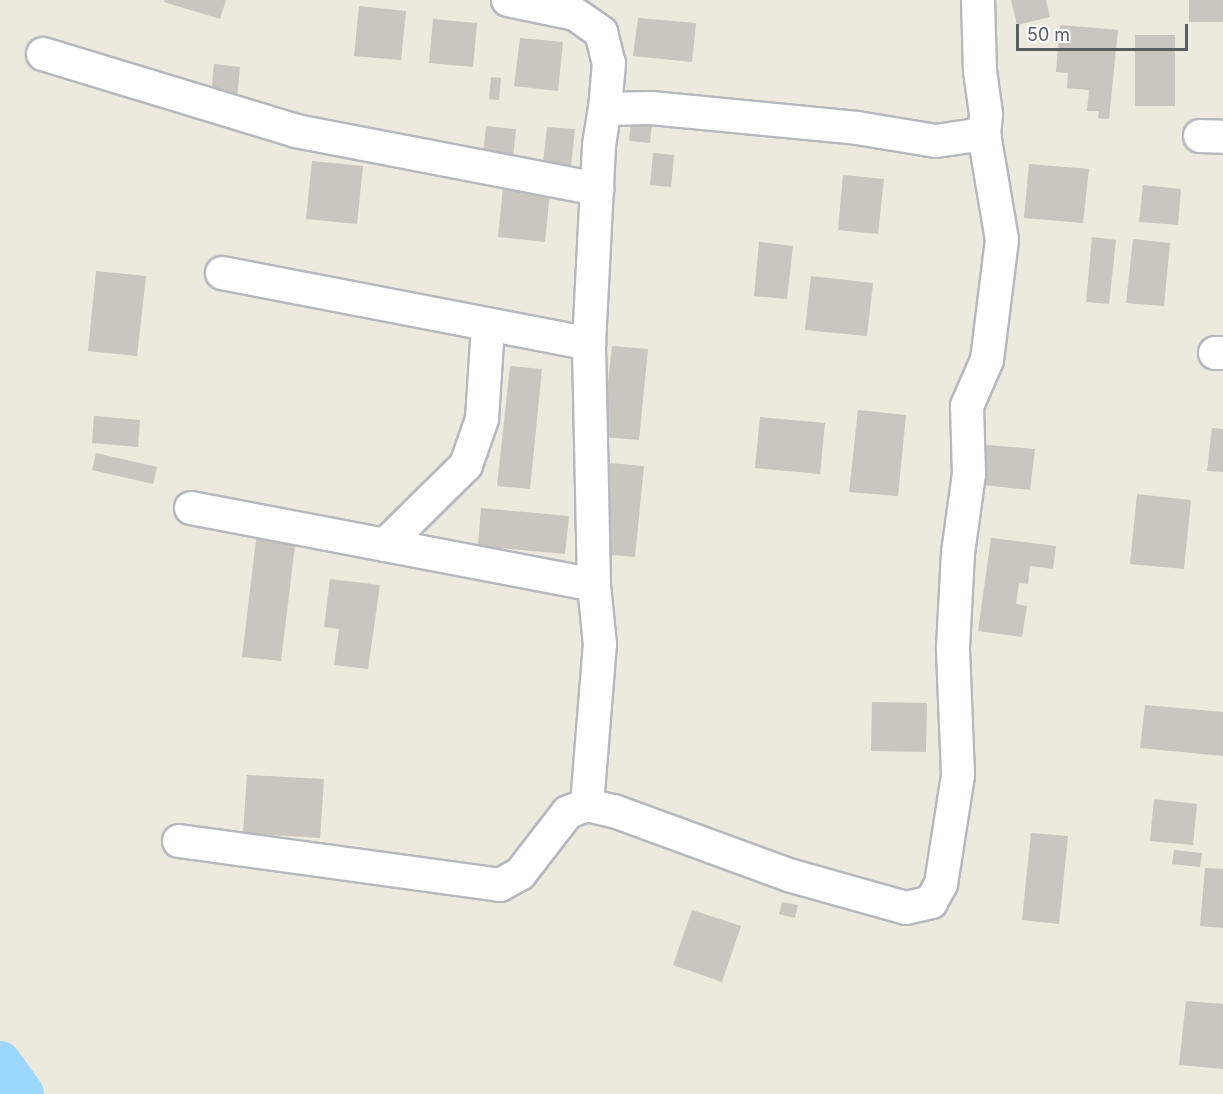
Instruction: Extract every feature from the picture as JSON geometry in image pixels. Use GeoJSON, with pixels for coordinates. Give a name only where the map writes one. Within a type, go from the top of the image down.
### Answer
{"type":"FeatureCollection","features":[{"type":"Feature","properties":{"kind":"street"},"geometry":{"type":"LineString","coordinates":[[508,0],[575,14],[601,32],[609,63],[599,145],[589,344],[594,585],[600,645],[587,806]]}},
{"type":"Feature","properties":{"kind":"street"},"geometry":{"type":"LineString","coordinates":[[179,841],[500,885],[520,874],[568,812],[587,806],[614,811],[792,876],[906,908],[932,902],[942,884],[958,775],[953,648],[958,554],[969,474],[967,406],[987,360],[1002,240],[984,134],[986,114],[980,71],[978,0]]}},
{"type":"Feature","properties":{"kind":"street"},"geometry":{"type":"LineString","coordinates":[[43,54],[296,131],[597,189]]}},
{"type":"Feature","properties":{"kind":"street"},"geometry":{"type":"LineString","coordinates":[[605,110],[662,109],[857,128],[936,141],[984,134]]}},
{"type":"Feature","properties":{"kind":"street"},"geometry":{"type":"LineString","coordinates":[[222,273],[589,344]]}},
{"type":"Feature","properties":{"kind":"street"},"geometry":{"type":"LineString","coordinates":[[385,545],[466,465],[482,419],[488,325]]}},
{"type":"Feature","properties":{"kind":"street"},"geometry":{"type":"LineString","coordinates":[[191,508],[594,585]]}},
{"type":"Feature","properties":{"kind":"building"},"geometry":{"type":"Polygon","coordinates":[[[164,0],[226,0],[220,19],[164,2],[164,0]]]}},
{"type":"Feature","properties":{"kind":"building"},"geometry":{"type":"Polygon","coordinates":[[[1011,0],[1046,0],[1050,17],[1017,25],[1011,0]]]}},
{"type":"Feature","properties":{"kind":"building"},"geometry":{"type":"Polygon","coordinates":[[[1189,0],[1223,0],[1223,22],[1189,22],[1189,0]]]}},
{"type":"Feature","properties":{"kind":"building"},"geometry":{"type":"Polygon","coordinates":[[[359,6],[406,11],[401,60],[354,56],[359,6]]]}},
{"type":"Feature","properties":{"kind":"building"},"geometry":{"type":"Polygon","coordinates":[[[638,18],[696,23],[692,62],[633,56],[638,18]]]}},
{"type":"Feature","properties":{"kind":"building"},"geometry":{"type":"Polygon","coordinates":[[[433,19],[477,23],[473,67],[429,63],[433,19]]]}},
{"type":"Feature","properties":{"kind":"building"},"geometry":{"type":"Polygon","coordinates":[[[1060,25],[1118,30],[1109,119],[1098,118],[1099,111],[1087,111],[1089,90],[1067,88],[1068,73],[1056,72],[1060,25]]]}},
{"type":"Feature","properties":{"kind":"building"},"geometry":{"type":"Polygon","coordinates":[[[1135,35],[1175,35],[1175,106],[1135,106],[1135,35]]]}},
{"type":"Feature","properties":{"kind":"building"},"geometry":{"type":"Polygon","coordinates":[[[520,38],[563,42],[558,91],[514,86],[520,38]]]}},
{"type":"Feature","properties":{"kind":"building"},"geometry":{"type":"Polygon","coordinates":[[[214,64],[240,67],[237,98],[211,95],[214,64]]]}},
{"type":"Feature","properties":{"kind":"building"},"geometry":{"type":"Polygon","coordinates":[[[491,77],[501,78],[499,100],[489,99],[491,77]]]}},
{"type":"Feature","properties":{"kind":"building"},"geometry":{"type":"Polygon","coordinates":[[[631,121],[652,123],[650,143],[629,141],[631,121]]]}},
{"type":"Feature","properties":{"kind":"building"},"geometry":{"type":"Polygon","coordinates":[[[486,126],[516,129],[513,158],[483,155],[486,126]]]}},
{"type":"Feature","properties":{"kind":"building"},"geometry":{"type":"Polygon","coordinates":[[[547,127],[575,129],[570,175],[542,172],[547,127]]]}},
{"type":"Feature","properties":{"kind":"building"},"geometry":{"type":"Polygon","coordinates":[[[653,153],[674,155],[671,187],[650,185],[653,153]]]}},
{"type":"Feature","properties":{"kind":"building"},"geometry":{"type":"Polygon","coordinates":[[[312,161],[363,166],[357,224],[306,219],[312,161]]]}},
{"type":"Feature","properties":{"kind":"building"},"geometry":{"type":"Polygon","coordinates":[[[1029,164],[1089,169],[1083,223],[1024,218],[1029,164]]]}},
{"type":"Feature","properties":{"kind":"building"},"geometry":{"type":"Polygon","coordinates":[[[843,175],[884,179],[878,234],[838,230],[843,175]]]}},
{"type":"Feature","properties":{"kind":"building"},"geometry":{"type":"Polygon","coordinates":[[[1143,185],[1181,189],[1178,225],[1139,222],[1143,185]]]}},
{"type":"Feature","properties":{"kind":"building"},"geometry":{"type":"Polygon","coordinates":[[[503,188],[550,192],[545,242],[498,237],[503,188]]]}},
{"type":"Feature","properties":{"kind":"building"},"geometry":{"type":"Polygon","coordinates":[[[1092,237],[1116,240],[1109,304],[1086,302],[1092,237]]]}},
{"type":"Feature","properties":{"kind":"building"},"geometry":{"type":"Polygon","coordinates":[[[1133,239],[1170,243],[1164,306],[1126,303],[1133,239]]]}},
{"type":"Feature","properties":{"kind":"building"},"geometry":{"type":"Polygon","coordinates":[[[759,242],[793,246],[787,299],[754,296],[759,242]]]}},
{"type":"Feature","properties":{"kind":"building"},"geometry":{"type":"Polygon","coordinates":[[[96,271],[146,276],[137,356],[88,351],[96,271]]]}},
{"type":"Feature","properties":{"kind":"building"},"geometry":{"type":"Polygon","coordinates":[[[811,276],[873,283],[867,336],[805,330],[811,276]]]}},
{"type":"Feature","properties":{"kind":"building"},"geometry":{"type":"Polygon","coordinates":[[[612,346],[648,349],[639,440],[602,437],[612,346]]]}},
{"type":"Feature","properties":{"kind":"building"},"geometry":{"type":"Polygon","coordinates":[[[510,366],[542,369],[530,489],[497,486],[510,366]]]}},
{"type":"Feature","properties":{"kind":"building"},"geometry":{"type":"Polygon","coordinates":[[[858,410],[906,415],[898,496],[849,492],[858,410]]]}},
{"type":"Feature","properties":{"kind":"building"},"geometry":{"type":"Polygon","coordinates":[[[94,416],[140,420],[138,447],[92,443],[94,416]]]}},
{"type":"Feature","properties":{"kind":"building"},"geometry":{"type":"Polygon","coordinates":[[[760,417],[825,423],[820,474],[755,468],[760,417]]]}},
{"type":"Feature","properties":{"kind":"building"},"geometry":{"type":"Polygon","coordinates":[[[1212,428],[1223,429],[1223,472],[1207,471],[1212,428]]]}},
{"type":"Feature","properties":{"kind":"building"},"geometry":{"type":"Polygon","coordinates":[[[986,445],[1035,449],[1030,490],[982,485],[986,445]]]}},
{"type":"Feature","properties":{"kind":"building"},"geometry":{"type":"Polygon","coordinates":[[[96,453],[157,467],[153,484],[92,470],[96,453]]]}},
{"type":"Feature","properties":{"kind":"building"},"geometry":{"type":"Polygon","coordinates":[[[609,463],[644,466],[635,557],[600,554],[609,463]]]}},
{"type":"Feature","properties":{"kind":"building"},"geometry":{"type":"Polygon","coordinates":[[[1137,494],[1191,500],[1184,569],[1130,564],[1137,494]]]}},
{"type":"Feature","properties":{"kind":"building"},"geometry":{"type":"Polygon","coordinates":[[[481,508],[569,516],[565,554],[478,546],[481,508]]]}},
{"type":"Feature","properties":{"kind":"building"},"geometry":{"type":"Polygon","coordinates":[[[257,532],[296,537],[281,661],[242,657],[257,532]]]}},
{"type":"Feature","properties":{"kind":"building"},"geometry":{"type":"Polygon","coordinates":[[[991,538],[1056,546],[1053,569],[1030,566],[1028,584],[1019,583],[1016,604],[1027,606],[1022,637],[978,631],[991,538]]]}},
{"type":"Feature","properties":{"kind":"building"},"geometry":{"type":"Polygon","coordinates":[[[330,579],[380,585],[368,669],[334,665],[339,629],[324,627],[330,579]]]}},
{"type":"Feature","properties":{"kind":"building"},"geometry":{"type":"Polygon","coordinates":[[[872,702],[927,703],[926,752],[871,751],[872,702]]]}},
{"type":"Feature","properties":{"kind":"building"},"geometry":{"type":"Polygon","coordinates":[[[1145,705],[1223,712],[1223,756],[1140,748],[1145,705]]]}},
{"type":"Feature","properties":{"kind":"building"},"geometry":{"type":"Polygon","coordinates":[[[247,775],[324,779],[320,838],[243,833],[247,775]]]}},
{"type":"Feature","properties":{"kind":"building"},"geometry":{"type":"Polygon","coordinates":[[[1154,799],[1197,804],[1193,845],[1150,841],[1154,799]]]}},
{"type":"Feature","properties":{"kind":"building"},"geometry":{"type":"Polygon","coordinates":[[[1031,833],[1068,836],[1059,924],[1022,920],[1031,833]]]}},
{"type":"Feature","properties":{"kind":"building"},"geometry":{"type":"Polygon","coordinates":[[[1174,850],[1202,853],[1200,867],[1172,864],[1174,850]]]}},
{"type":"Feature","properties":{"kind":"building"},"geometry":{"type":"Polygon","coordinates":[[[1205,868],[1223,869],[1223,928],[1200,926],[1205,868]]]}},
{"type":"Feature","properties":{"kind":"building"},"geometry":{"type":"Polygon","coordinates":[[[782,902],[798,905],[795,918],[779,914],[782,902]]]}},
{"type":"Feature","properties":{"kind":"building"},"geometry":{"type":"Polygon","coordinates":[[[692,910],[741,926],[722,982],[673,965],[692,910]]]}},
{"type":"Feature","properties":{"kind":"building"},"geometry":{"type":"Polygon","coordinates":[[[1186,1001],[1223,1004],[1223,1069],[1179,1065],[1186,1001]]]}},
{"type":"Feature","properties":{"kind":"waterway"},"geometry":{"type":"LineString","coordinates":[[0,1062],[23,1094]]}}]}
